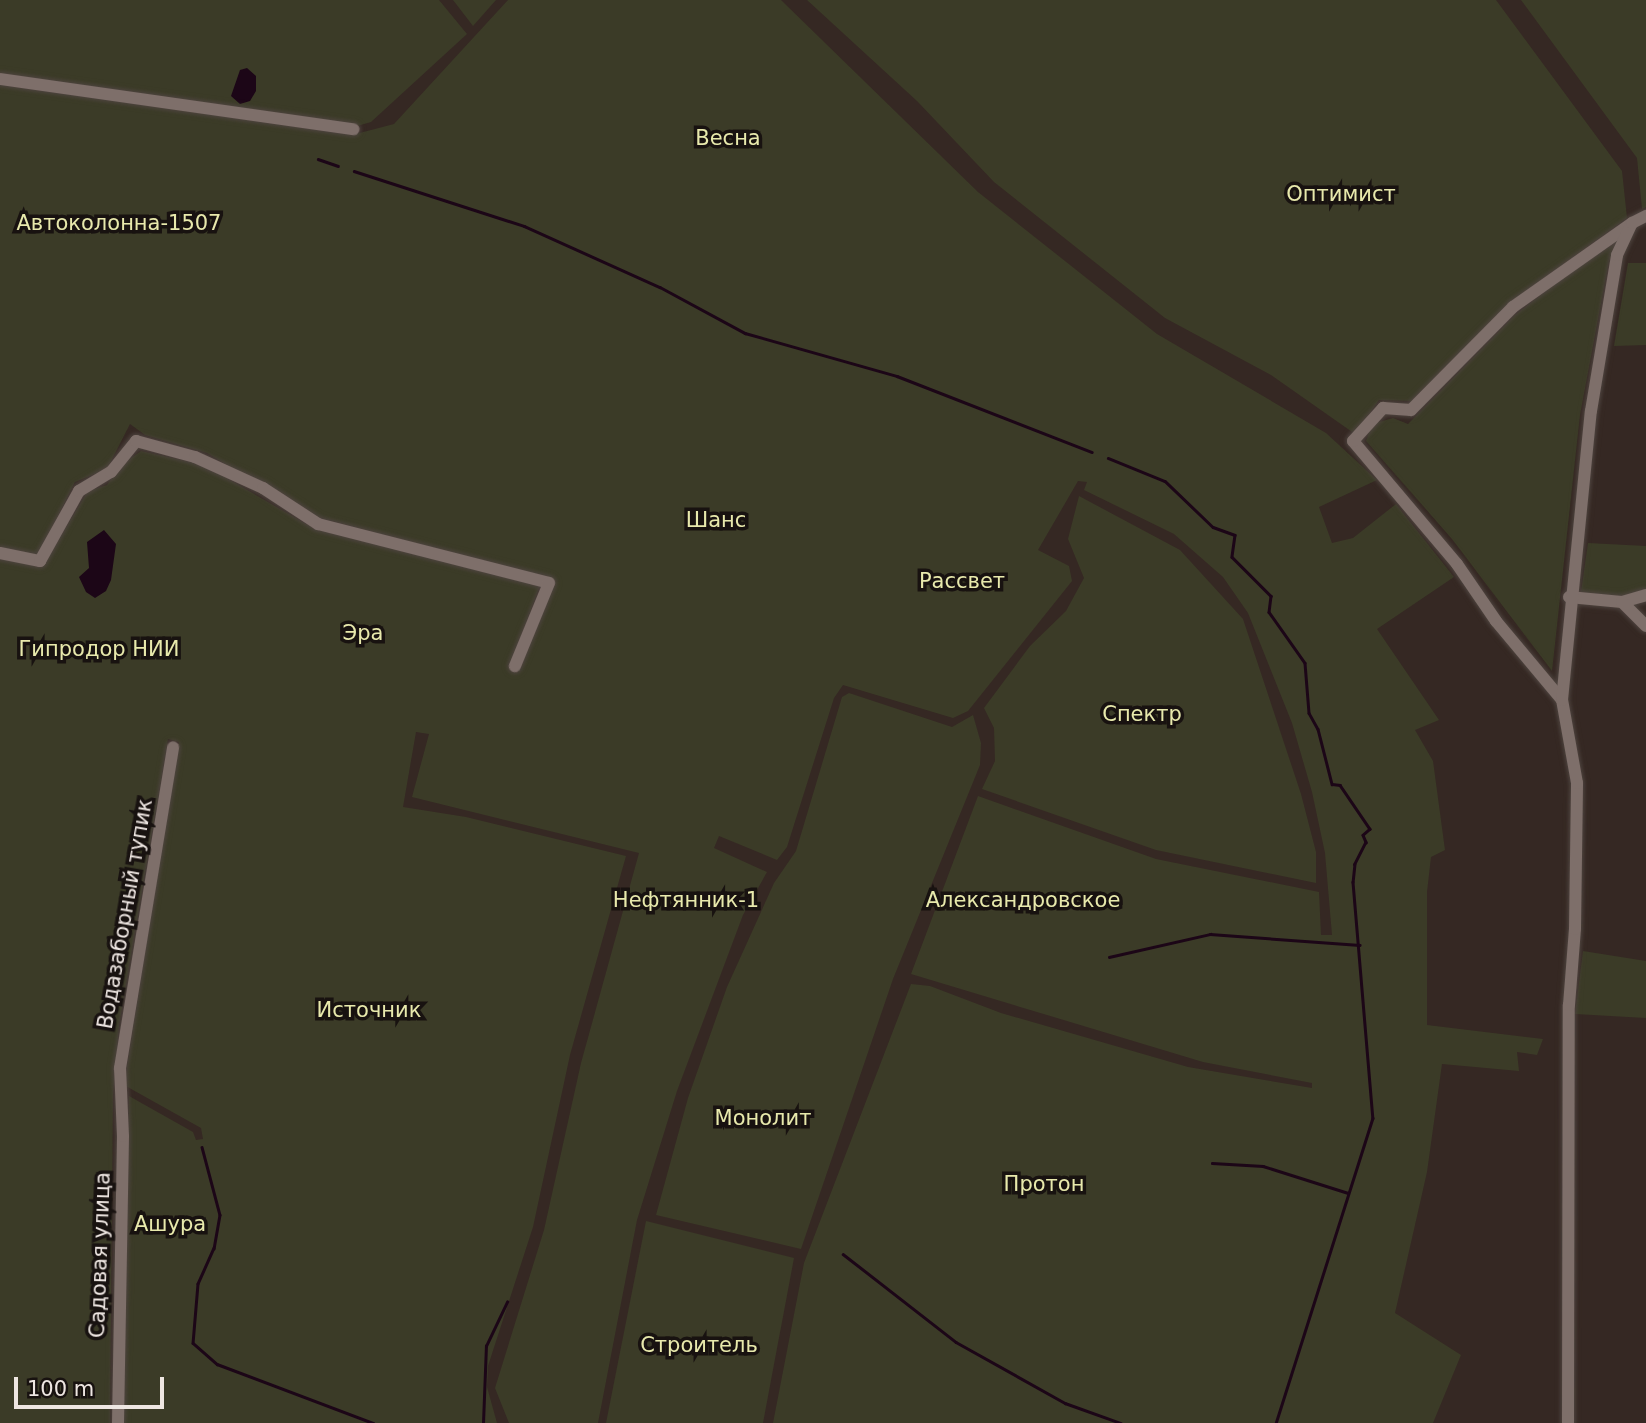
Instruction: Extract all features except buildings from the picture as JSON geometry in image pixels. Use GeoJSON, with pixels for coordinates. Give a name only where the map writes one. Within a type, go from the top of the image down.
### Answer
{"type":"FeatureCollection","features":[{"type":"Feature","properties":{"kind":"street"},"geometry":{"type":"LineString","coordinates":[[0,79],[353,129]]}},
{"type":"Feature","properties":{"kind":"street"},"geometry":{"type":"LineString","coordinates":[[1562,700],[1496,621],[1457,564],[1353,441],[1383,408],[1411,410],[1513,307],[1632,223],[1646,216]]}},
{"type":"Feature","properties":{"kind":"street"},"geometry":{"type":"LineString","coordinates":[[1568,1423],[1569,1005],[1575,929],[1577,783],[1562,700],[1569,597],[1591,411],[1615,268],[1632,223]]}},
{"type":"Feature","properties":{"kind":"street"},"geometry":{"type":"LineString","coordinates":[[0,553],[40,561],[79,491],[111,472],[136,441],[195,457],[263,488],[318,524],[549,583],[515,666]]}},
{"type":"Feature","properties":{"kind":"street"},"geometry":{"type":"LineString","coordinates":[[1569,597],[1622,602],[1646,595]]}},
{"type":"Feature","properties":{"kind":"street"},"geometry":{"type":"LineString","coordinates":[[1622,602],[1646,626]]}},
{"type":"Feature","properties":{"kind":"street","name":"Водазаборный тупик"},"geometry":{"type":"LineString","coordinates":[[120,1088],[125,1024],[173,747]]}},
{"type":"Feature","properties":{"kind":"street","name":"Садовая улица"},"geometry":{"type":"LineString","coordinates":[[118,1423],[120,1088]]}},
{"type":"Feature","properties":{"kind":"green space"},"geometry":{"type":"Polygon","coordinates":[[[0,0],[439,0],[467,34],[371,122],[354,127],[0,75],[0,0]]]}},
{"type":"Feature","properties":{"kind":"green space"},"geometry":{"type":"Polygon","coordinates":[[[453,0],[496,0],[473,26],[453,0]]]}},
{"type":"Feature","properties":{"kind":"green space"},"geometry":{"type":"Polygon","coordinates":[[[508,0],[781,0],[978,192],[1157,334],[1326,433],[1377,480],[1319,507],[1332,543],[1353,538],[1396,504],[1454,577],[1377,629],[1439,720],[1415,730],[1433,761],[1445,850],[1431,857],[1427,892],[1427,1025],[1543,1039],[1537,1055],[1517,1052],[1519,1071],[1442,1064],[1427,1172],[1395,1313],[1461,1355],[1433,1423],[773,1423],[804,1263],[911,984],[930,986],[1001,1013],[1188,1067],[1312,1088],[1312,1083],[1203,1062],[911,974],[978,796],[1156,859],[1319,892],[1321,935],[1332,935],[1325,853],[1312,792],[1292,723],[1248,613],[1223,577],[1174,534],[1084,490],[1087,482],[1078,481],[1038,550],[1069,566],[1072,581],[968,711],[953,718],[843,685],[834,698],[787,847],[777,860],[719,836],[714,848],[767,872],[743,915],[677,1091],[637,1220],[598,1423],[509,1423],[495,1388],[544,1230],[581,1063],[639,853],[412,797],[429,734],[416,732],[403,807],[466,817],[626,856],[570,1055],[533,1227],[488,1366],[487,1387],[497,1423],[121,1423],[129,1096],[193,1132],[196,1140],[203,1139],[201,1128],[124,1085],[179,742],[168,739],[119,1026],[113,1095],[110,1423],[0,1423],[0,559],[43,566],[88,491],[107,485],[119,467],[141,451],[204,465],[306,524],[540,585],[509,668],[516,669],[555,580],[313,516],[207,453],[145,435],[130,424],[107,469],[75,482],[37,557],[0,549],[0,85],[352,135],[394,124],[508,0]]]}},
{"type":"Feature","properties":{"kind":"green space","name":"Оптимист"},"geometry":{"type":"Polygon","coordinates":[[[807,0],[1496,0],[1622,171],[1627,218],[1511,302],[1411,401],[1379,400],[1355,434],[1271,375],[1165,318],[994,182],[917,101],[807,0]]]}},
{"type":"Feature","properties":{"kind":"green space"},"geometry":{"type":"Polygon","coordinates":[[[1521,0],[1646,0],[1646,207],[1642,209],[1637,158],[1521,0]]]}},
{"type":"Feature","properties":{"kind":"green space"},"geometry":{"type":"Polygon","coordinates":[[[1618,242],[1609,261],[1580,415],[1552,671],[1452,539],[1366,441],[1372,424],[1393,418],[1408,424],[1515,315],[1589,258],[1618,242]]]}},
{"type":"Feature","properties":{"kind":"green space"},"geometry":{"type":"Polygon","coordinates":[[[1628,263],[1646,263],[1646,345],[1614,346],[1628,263]]]}},
{"type":"Feature","properties":{"kind":"green space","name":"Спектр"},"geometry":{"type":"Polygon","coordinates":[[[1079,496],[1180,550],[1243,619],[1301,794],[1316,852],[1316,883],[1156,850],[982,789],[995,761],[994,728],[984,708],[1030,646],[1066,611],[1084,578],[1068,539],[1079,496]]]}},
{"type":"Feature","properties":{"kind":"green space"},"geometry":{"type":"Polygon","coordinates":[[[1588,543],[1646,546],[1646,591],[1626,597],[1581,592],[1588,543]]]}},
{"type":"Feature","properties":{"kind":"green space","name":"Монолит"},"geometry":{"type":"Polygon","coordinates":[[[849,693],[952,727],[973,715],[981,743],[980,765],[893,979],[801,1249],[656,1215],[688,1098],[727,987],[774,883],[796,851],[842,697],[849,693]]]}},
{"type":"Feature","properties":{"kind":"green space"},"geometry":{"type":"Polygon","coordinates":[[[1583,951],[1646,961],[1646,1018],[1575,1014],[1583,951]]]}},
{"type":"Feature","properties":{"kind":"green space","name":"Строитель"},"geometry":{"type":"Polygon","coordinates":[[[646,1221],[794,1258],[763,1423],[606,1423],[646,1221]]]}},
{"type":"Feature","properties":{"kind":"shaded area"},"geometry":{"type":"Polygon","coordinates":[[[247,68],[256,76],[256,91],[250,101],[240,104],[231,96],[240,70],[247,68]]]}},
{"type":"Feature","properties":{"kind":"shaded area"},"geometry":{"type":"Polygon","coordinates":[[[104,530],[116,544],[111,580],[106,591],[95,598],[86,592],[79,577],[89,568],[87,542],[104,530]]]}},
{"type":"Feature","properties":{"kind":"waterway"},"geometry":{"type":"LineString","coordinates":[[318,159],[338,166]]}},
{"type":"Feature","properties":{"kind":"waterway"},"geometry":{"type":"LineString","coordinates":[[354,171],[524,226],[660,287],[745,333],[897,376],[1092,452]]}},
{"type":"Feature","properties":{"kind":"waterway"},"geometry":{"type":"LineString","coordinates":[[1108,458],[1165,481],[1213,527],[1235,535],[1232,557],[1271,596],[1269,612],[1305,663],[1309,713],[1318,729],[1332,784],[1340,785],[1370,829],[1363,835],[1366,842],[1355,864],[1353,882],[1373,1118],[1276,1423]]}},
{"type":"Feature","properties":{"kind":"waterway"},"geometry":{"type":"LineString","coordinates":[[1109,957],[1210,934],[1360,945]]}},
{"type":"Feature","properties":{"kind":"waterway"},"geometry":{"type":"LineString","coordinates":[[202,1147],[220,1215],[214,1248],[198,1284],[193,1343],[217,1364],[373,1423]]}},
{"type":"Feature","properties":{"kind":"waterway"},"geometry":{"type":"LineString","coordinates":[[1212,1163],[1263,1166],[1348,1193]]}},
{"type":"Feature","properties":{"kind":"waterway"},"geometry":{"type":"LineString","coordinates":[[843,1254],[956,1342],[1065,1403],[1121,1423]]}},
{"type":"Feature","properties":{"kind":"waterway"},"geometry":{"type":"LineString","coordinates":[[483,1423],[486,1346],[507,1302]]}},
{"type":"Feature","properties":{"kind":"park label","name":"Весна"},"geometry":{"type":"Point","coordinates":[728,138]}},
{"type":"Feature","properties":{"kind":"park label","name":"Автоколонна-1507"},"geometry":{"type":"Point","coordinates":[119,223]}},
{"type":"Feature","properties":{"kind":"park label","name":"Шанс"},"geometry":{"type":"Point","coordinates":[716,520]}},
{"type":"Feature","properties":{"kind":"park label","name":"Рассвет"},"geometry":{"type":"Point","coordinates":[962,581]}},
{"type":"Feature","properties":{"kind":"park label","name":"Эра"},"geometry":{"type":"Point","coordinates":[363,633]}},
{"type":"Feature","properties":{"kind":"park label","name":"Гипродор НИИ"},"geometry":{"type":"Point","coordinates":[99,649]}},
{"type":"Feature","properties":{"kind":"park label","name":"Нефтянник-1"},"geometry":{"type":"Point","coordinates":[686,900]}},
{"type":"Feature","properties":{"kind":"park label","name":"Александровское"},"geometry":{"type":"Point","coordinates":[1023,900]}},
{"type":"Feature","properties":{"kind":"park label","name":"Источник"},"geometry":{"type":"Point","coordinates":[369,1010]}},
{"type":"Feature","properties":{"kind":"park label","name":"Протон"},"geometry":{"type":"Point","coordinates":[1044,1184]}},
{"type":"Feature","properties":{"kind":"park label","name":"Ашура"},"geometry":{"type":"Point","coordinates":[170,1224]}}]}
